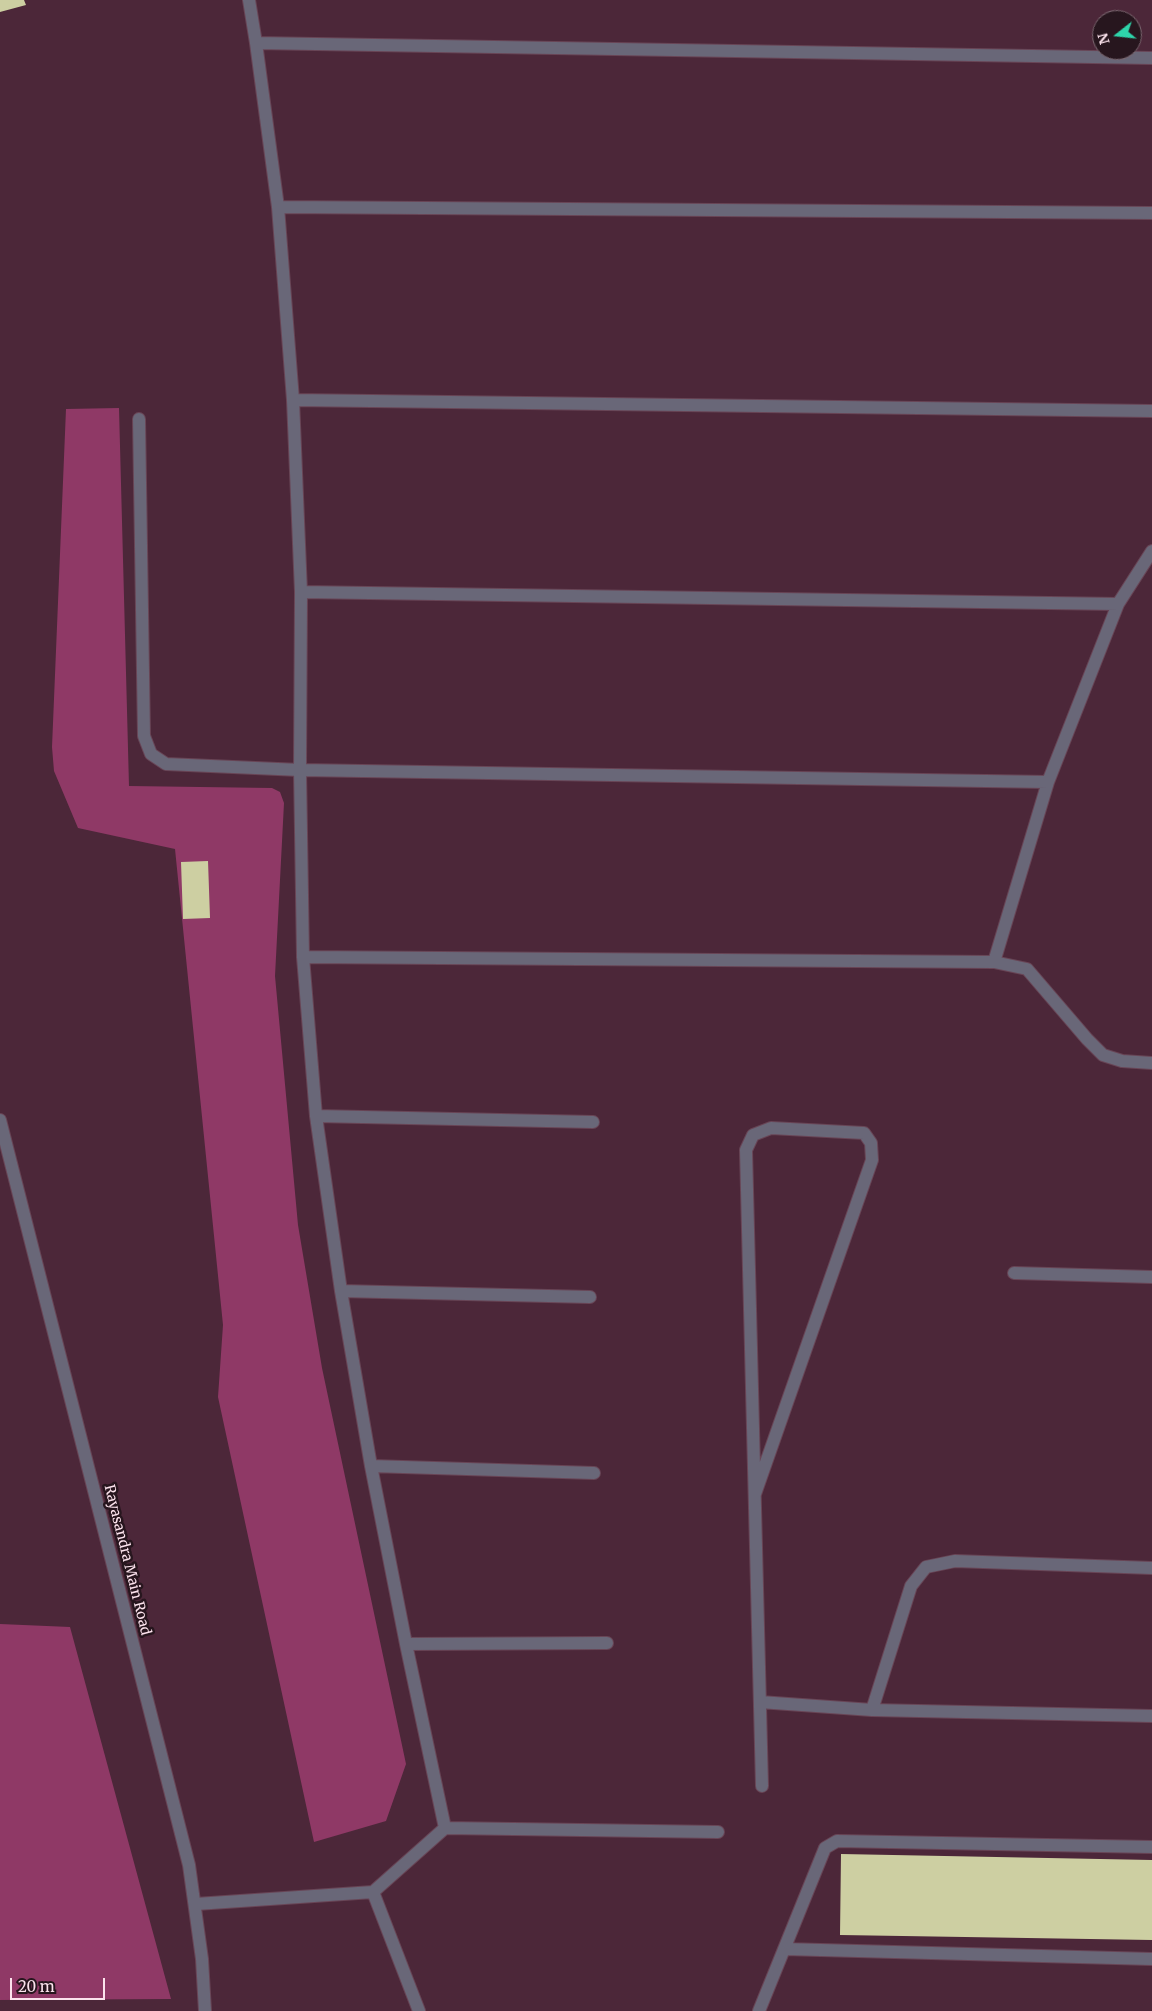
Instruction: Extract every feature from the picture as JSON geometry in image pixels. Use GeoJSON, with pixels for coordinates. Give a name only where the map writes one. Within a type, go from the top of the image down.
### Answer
{"type":"FeatureCollection","features":[{"type":"Feature","properties":{"kind":"street"},"geometry":{"type":"LineString","coordinates":[[249,0],[278,206],[293,400],[301,592],[300,770],[303,957],[316,1116],[340,1291],[371,1466],[445,1828]]}},
{"type":"Feature","properties":{"kind":"street"},"geometry":{"type":"LineString","coordinates":[[256,43],[1152,58]]}},
{"type":"Feature","properties":{"kind":"street"},"geometry":{"type":"LineString","coordinates":[[278,206],[1152,213]]}},
{"type":"Feature","properties":{"kind":"street"},"geometry":{"type":"LineString","coordinates":[[293,400],[1152,411]]}},
{"type":"Feature","properties":{"kind":"street"},"geometry":{"type":"LineString","coordinates":[[139,419],[144,736],[151,754],[166,764],[300,770],[1048,782]]}},
{"type":"Feature","properties":{"kind":"street"},"geometry":{"type":"LineString","coordinates":[[994,962],[1048,782],[1118,604],[1152,551]]}},
{"type":"Feature","properties":{"kind":"street"},"geometry":{"type":"LineString","coordinates":[[301,592],[1118,604]]}},
{"type":"Feature","properties":{"kind":"street"},"geometry":{"type":"LineString","coordinates":[[303,957],[994,962],[1027,969],[1103,1055],[1122,1061],[1152,1063]]}},
{"type":"Feature","properties":{"kind":"street"},"geometry":{"type":"LineString","coordinates":[[316,1116],[593,1122]]}},
{"type":"Feature","properties":{"kind":"street","name":"Rayasandra Main Road"},"geometry":{"type":"LineString","coordinates":[[0,1120],[187,1855],[196,1904],[205,2011]]}},
{"type":"Feature","properties":{"kind":"street"},"geometry":{"type":"LineString","coordinates":[[755,1494],[872,1160],[871,1144],[864,1133],[770,1128],[753,1134],[746,1150],[762,1786]]}},
{"type":"Feature","properties":{"kind":"street"},"geometry":{"type":"LineString","coordinates":[[1014,1273],[1152,1277]]}},
{"type":"Feature","properties":{"kind":"street"},"geometry":{"type":"LineString","coordinates":[[340,1291],[590,1297]]}},
{"type":"Feature","properties":{"kind":"street"},"geometry":{"type":"LineString","coordinates":[[371,1466],[594,1473]]}},
{"type":"Feature","properties":{"kind":"street"},"geometry":{"type":"LineString","coordinates":[[872,1710],[911,1586],[926,1567],[955,1561],[1152,1568]]}},
{"type":"Feature","properties":{"kind":"street"},"geometry":{"type":"LineString","coordinates":[[406,1644],[607,1643]]}},
{"type":"Feature","properties":{"kind":"street"},"geometry":{"type":"LineString","coordinates":[[760,1702],[872,1710],[1152,1716]]}},
{"type":"Feature","properties":{"kind":"street"},"geometry":{"type":"LineString","coordinates":[[196,1904],[373,1892],[445,1828],[718,1832]]}},
{"type":"Feature","properties":{"kind":"street"},"geometry":{"type":"LineString","coordinates":[[759,2011],[825,1848],[837,1841],[1152,1848]]}},
{"type":"Feature","properties":{"kind":"street"},"geometry":{"type":"LineString","coordinates":[[373,1892],[419,2011]]}},
{"type":"Feature","properties":{"kind":"street"},"geometry":{"type":"LineString","coordinates":[[784,1949],[1152,1959]]}},
{"type":"Feature","properties":{"kind":"shaded area"},"geometry":{"type":"Polygon","coordinates":[[[119,408],[129,786],[272,788],[280,792],[284,803],[275,976],[298,1225],[322,1368],[406,1764],[386,1821],[314,1842],[218,1397],[223,1325],[175,849],[78,828],[54,771],[52,747],[66,409],[119,408]]]}},
{"type":"Feature","properties":{"kind":"shaded area"},"geometry":{"type":"Polygon","coordinates":[[[0,1624],[70,1627],[171,1999],[0,2000],[0,1624]]]}},
{"type":"Feature","properties":{"kind":"building"},"geometry":{"type":"Polygon","coordinates":[[[0,0],[24,0],[26,5],[0,12],[0,0]]]}},
{"type":"Feature","properties":{"kind":"building"},"geometry":{"type":"Polygon","coordinates":[[[208,861],[210,918],[183,919],[181,862],[208,861]]]}},
{"type":"Feature","properties":{"kind":"building"},"geometry":{"type":"Polygon","coordinates":[[[841,1854],[1152,1860],[1152,1940],[840,1935],[841,1854]]]}}]}
